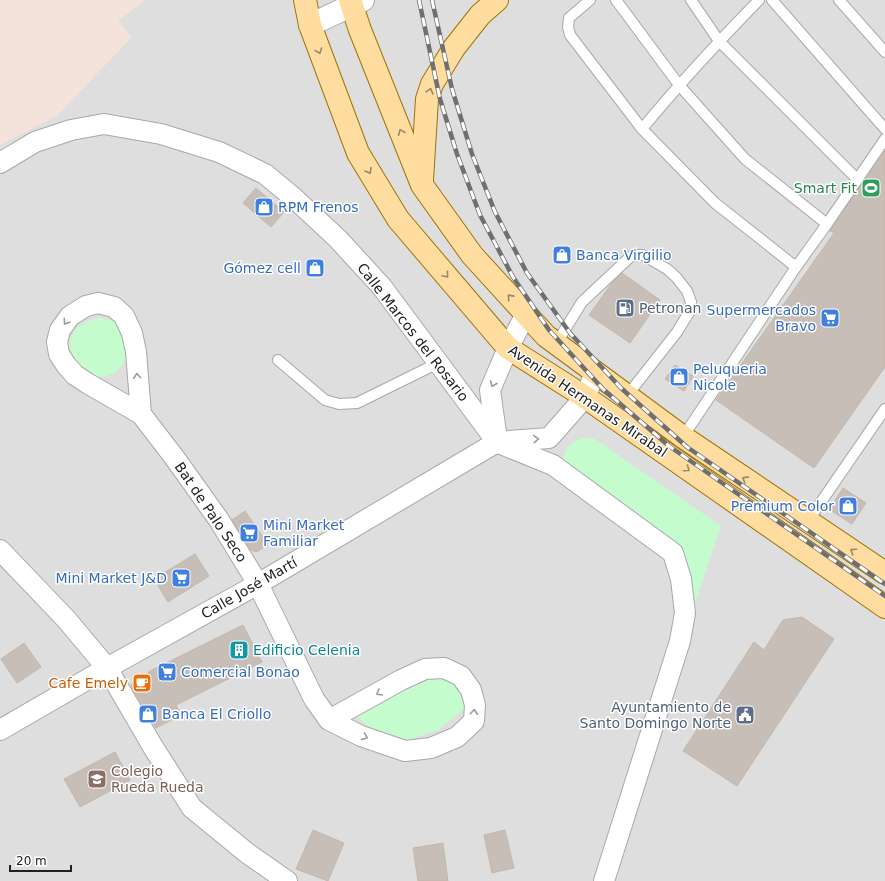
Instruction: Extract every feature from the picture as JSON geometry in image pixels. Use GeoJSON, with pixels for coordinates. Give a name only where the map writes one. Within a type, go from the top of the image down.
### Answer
{"type":"FeatureCollection","features":[{"type":"Feature","properties":{"kind":"main road","name":"Avenida Hermanas Mirabal"},"geometry":{"type":"LineString","coordinates":[[305,0],[310,25],[358,153],[398,220],[508,348],[585,397],[885,607]]}},
{"type":"Feature","properties":{"kind":"main road"},"geometry":{"type":"LineString","coordinates":[[422,186],[428,99],[432,84],[454,48],[480,16],[497,0]]}},
{"type":"Feature","properties":{"kind":"main road","name":"Avenida Hermanas Mirabal"},"geometry":{"type":"LineString","coordinates":[[355,2],[360,30],[422,186],[472,255],[546,336],[682,438],[885,573]]}},
{"type":"Feature","properties":{"kind":"street"},"geometry":{"type":"LineString","coordinates":[[310,25],[355,2]]}},
{"type":"Feature","properties":{"kind":"street","name":"Calle Marcos del Rosario"},"geometry":{"type":"LineString","coordinates":[[0,163],[35,142],[71,130],[104,124],[161,134],[219,152],[265,174],[294,198],[338,239],[382,287],[497,442]]}},
{"type":"Feature","properties":{"kind":"street","name":"Bat de Palo Seco"},"geometry":{"type":"LineString","coordinates":[[141,414],[136,352],[132,333],[124,316],[114,307],[98,303],[86,306],[70,316],[60,330],[57,342],[59,354],[66,366],[75,375],[87,383],[141,414],[174,457],[219,520],[258,584],[314,699],[329,720],[361,736],[405,751],[431,748],[457,737],[474,721],[475,705],[471,690],[462,676],[444,668],[425,669],[401,680],[329,720]]}},
{"type":"Feature","properties":{"kind":"street"},"geometry":{"type":"LineString","coordinates":[[497,442],[490,390],[508,348],[526,314]]}},
{"type":"Feature","properties":{"kind":"street"},"geometry":{"type":"LineString","coordinates":[[497,442],[549,438],[585,397],[596,373]]}},
{"type":"Feature","properties":{"kind":"street"},"geometry":{"type":"LineString","coordinates":[[497,442],[553,466],[673,553],[681,579],[685,613],[680,641],[599,880]]}},
{"type":"Feature","properties":{"kind":"street","name":"Calle José Martí"},"geometry":{"type":"LineString","coordinates":[[0,730],[107,668],[258,584],[497,442]]}},
{"type":"Feature","properties":{"kind":"street"},"geometry":{"type":"LineString","coordinates":[[0,550],[66,618],[107,668],[153,747],[192,808],[247,853],[287,881]]}},
{"type":"Feature","properties":{"kind":"lane"},"geometry":{"type":"LineString","coordinates":[[590,0],[569,18],[568,27],[570,35],[642,130],[715,203],[796,267]]}},
{"type":"Feature","properties":{"kind":"lane"},"geometry":{"type":"LineString","coordinates":[[616,0],[679,85],[745,160],[827,224]]}},
{"type":"Feature","properties":{"kind":"lane"},"geometry":{"type":"LineString","coordinates":[[691,0],[719,41],[857,179]]}},
{"type":"Feature","properties":{"kind":"lane"},"geometry":{"type":"LineString","coordinates":[[642,130],[679,85],[719,41],[760,0]]}},
{"type":"Feature","properties":{"kind":"lane"},"geometry":{"type":"LineString","coordinates":[[772,0],[885,129]]}},
{"type":"Feature","properties":{"kind":"lane"},"geometry":{"type":"LineString","coordinates":[[839,0],[885,52]]}},
{"type":"Feature","properties":{"kind":"lane"},"geometry":{"type":"LineString","coordinates":[[682,438],[796,267],[885,139]]}},
{"type":"Feature","properties":{"kind":"lane"},"geometry":{"type":"LineString","coordinates":[[556,344],[582,302],[630,257],[643,255],[667,268],[687,291],[691,302],[690,311],[677,332],[626,397]]}},
{"type":"Feature","properties":{"kind":"lane"},"geometry":{"type":"LineString","coordinates":[[278,360],[325,400],[339,404],[357,403],[438,363]]}},
{"type":"Feature","properties":{"kind":"lane"},"geometry":{"type":"LineString","coordinates":[[808,521],[885,409]]}},
{"type":"Feature","properties":{"kind":"shaded area"},"geometry":{"type":"Polygon","coordinates":[[[0,0],[885,0],[885,881],[0,881],[0,0]]]}},
{"type":"Feature","properties":{"kind":"shaded area"},"geometry":{"type":"Polygon","coordinates":[[[0,0],[145,0],[118,21],[132,37],[57,116],[0,145],[0,0]]]}},
{"type":"Feature","properties":{"kind":"green space"},"geometry":{"type":"Polygon","coordinates":[[[99,318],[117,323],[129,351],[124,363],[111,374],[98,377],[85,372],[76,362],[71,349],[72,336],[81,325],[99,318]]]}},
{"type":"Feature","properties":{"kind":"green space"},"geometry":{"type":"Polygon","coordinates":[[[583,438],[595,439],[721,526],[692,612],[682,560],[564,465],[564,455],[570,445],[583,438]]]}},
{"type":"Feature","properties":{"kind":"green space"},"geometry":{"type":"Polygon","coordinates":[[[433,675],[457,685],[465,708],[438,730],[404,741],[371,729],[355,715],[433,675]]]}},
{"type":"Feature","properties":{"kind":"building","name":"Supermercados Bravo"},"geometry":{"type":"Polygon","coordinates":[[[885,151],[885,367],[814,468],[716,400],[834,233],[830,231],[885,151]]]}},
{"type":"Feature","properties":{"kind":"building","name":"RPM Frenos"},"geometry":{"type":"Polygon","coordinates":[[[256,188],[284,212],[271,227],[243,203],[256,188]]]}},
{"type":"Feature","properties":{"kind":"building","name":"Petronan"},"geometry":{"type":"Polygon","coordinates":[[[622,273],[660,300],[630,343],[589,315],[612,283],[622,273]]]}},
{"type":"Feature","properties":{"kind":"building","name":"Peluqueria Nicole"},"geometry":{"type":"Polygon","coordinates":[[[675,365],[693,376],[684,391],[665,379],[675,365]]]}},
{"type":"Feature","properties":{"kind":"building","name":"Premium Color"},"geometry":{"type":"Polygon","coordinates":[[[843,488],[866,503],[852,524],[829,509],[843,488]]]}},
{"type":"Feature","properties":{"kind":"building","name":"Mini Market Familiar"},"geometry":{"type":"Polygon","coordinates":[[[245,511],[268,544],[257,552],[251,550],[232,520],[245,511]]]}},
{"type":"Feature","properties":{"kind":"building","name":"Mini Market J&D"},"geometry":{"type":"Polygon","coordinates":[[[195,554],[209,576],[168,602],[154,579],[195,554]]]}},
{"type":"Feature","properties":{"kind":"building","name":"Ayuntamiento de Santo Domingo Norte"},"geometry":{"type":"Polygon","coordinates":[[[802,617],[834,639],[737,786],[683,751],[754,642],[764,650],[783,620],[802,617]]]}},
{"type":"Feature","properties":{"kind":"building"},"geometry":{"type":"Polygon","coordinates":[[[243,625],[262,662],[176,705],[181,715],[156,728],[131,686],[134,681],[149,673],[148,672],[243,625]]]}},
{"type":"Feature","properties":{"kind":"building"},"geometry":{"type":"Polygon","coordinates":[[[24,643],[41,667],[17,683],[1,659],[24,643]]]}},
{"type":"Feature","properties":{"kind":"building","name":"Colegio Rueda Rueda"},"geometry":{"type":"Polygon","coordinates":[[[115,752],[130,780],[80,807],[64,779],[115,752]]]}},
{"type":"Feature","properties":{"kind":"building"},"geometry":{"type":"Polygon","coordinates":[[[313,830],[344,843],[328,881],[296,869],[313,830]]]}},
{"type":"Feature","properties":{"kind":"building"},"geometry":{"type":"Polygon","coordinates":[[[505,830],[514,868],[492,873],[484,835],[505,830]]]}},
{"type":"Feature","properties":{"kind":"building"},"geometry":{"type":"Polygon","coordinates":[[[443,843],[448,881],[418,881],[413,848],[443,843]]]}},
{"type":"Feature","properties":{"kind":"railway"},"geometry":{"type":"LineString","coordinates":[[419,0],[440,99],[457,154],[480,215],[513,277],[549,330],[603,389],[669,446],[885,596]]}},
{"type":"Feature","properties":{"kind":"railway"},"geometry":{"type":"LineString","coordinates":[[432,0],[452,89],[472,154],[495,212],[527,273],[570,333],[621,388],[687,447],[885,584]]}},
{"type":"Feature","properties":{"kind":"place","name":"Smart Fit"},"geometry":{"type":"Point","coordinates":[871,188]}},
{"type":"Feature","properties":{"kind":"place","name":"RPM Frenos"},"geometry":{"type":"Point","coordinates":[264,207]}},
{"type":"Feature","properties":{"kind":"place","name":"Banca Virgilio"},"geometry":{"type":"Point","coordinates":[562,255]}},
{"type":"Feature","properties":{"kind":"place","name":"Gómez cell"},"geometry":{"type":"Point","coordinates":[315,268]}},
{"type":"Feature","properties":{"kind":"place","name":"Petronan"},"geometry":{"type":"Point","coordinates":[625,308]}},
{"type":"Feature","properties":{"kind":"place","name":"Supermercados Bravo"},"geometry":{"type":"Point","coordinates":[830,318]}},
{"type":"Feature","properties":{"kind":"place","name":"Peluqueria Nicole"},"geometry":{"type":"Point","coordinates":[679,377]}},
{"type":"Feature","properties":{"kind":"place","name":"Premium Color"},"geometry":{"type":"Point","coordinates":[848,506]}},
{"type":"Feature","properties":{"kind":"place","name":"Mini Market Familiar"},"geometry":{"type":"Point","coordinates":[249,533]}},
{"type":"Feature","properties":{"kind":"place","name":"Mini Market J&D"},"geometry":{"type":"Point","coordinates":[181,578]}},
{"type":"Feature","properties":{"kind":"place","name":"Edificio Celenia"},"geometry":{"type":"Point","coordinates":[239,650]}},
{"type":"Feature","properties":{"kind":"place","name":"Comercial Bonao"},"geometry":{"type":"Point","coordinates":[167,672]}},
{"type":"Feature","properties":{"kind":"place","name":"Cafe Emely"},"geometry":{"type":"Point","coordinates":[142,683]}},
{"type":"Feature","properties":{"kind":"place","name":"Banca El Criollo"},"geometry":{"type":"Point","coordinates":[148,714]}},
{"type":"Feature","properties":{"kind":"place","name":"Ayuntamiento de Santo Domingo Norte"},"geometry":{"type":"Point","coordinates":[745,715]}},
{"type":"Feature","properties":{"kind":"place","name":"Colegio Rueda Rueda"},"geometry":{"type":"Point","coordinates":[97,779]}}]}
